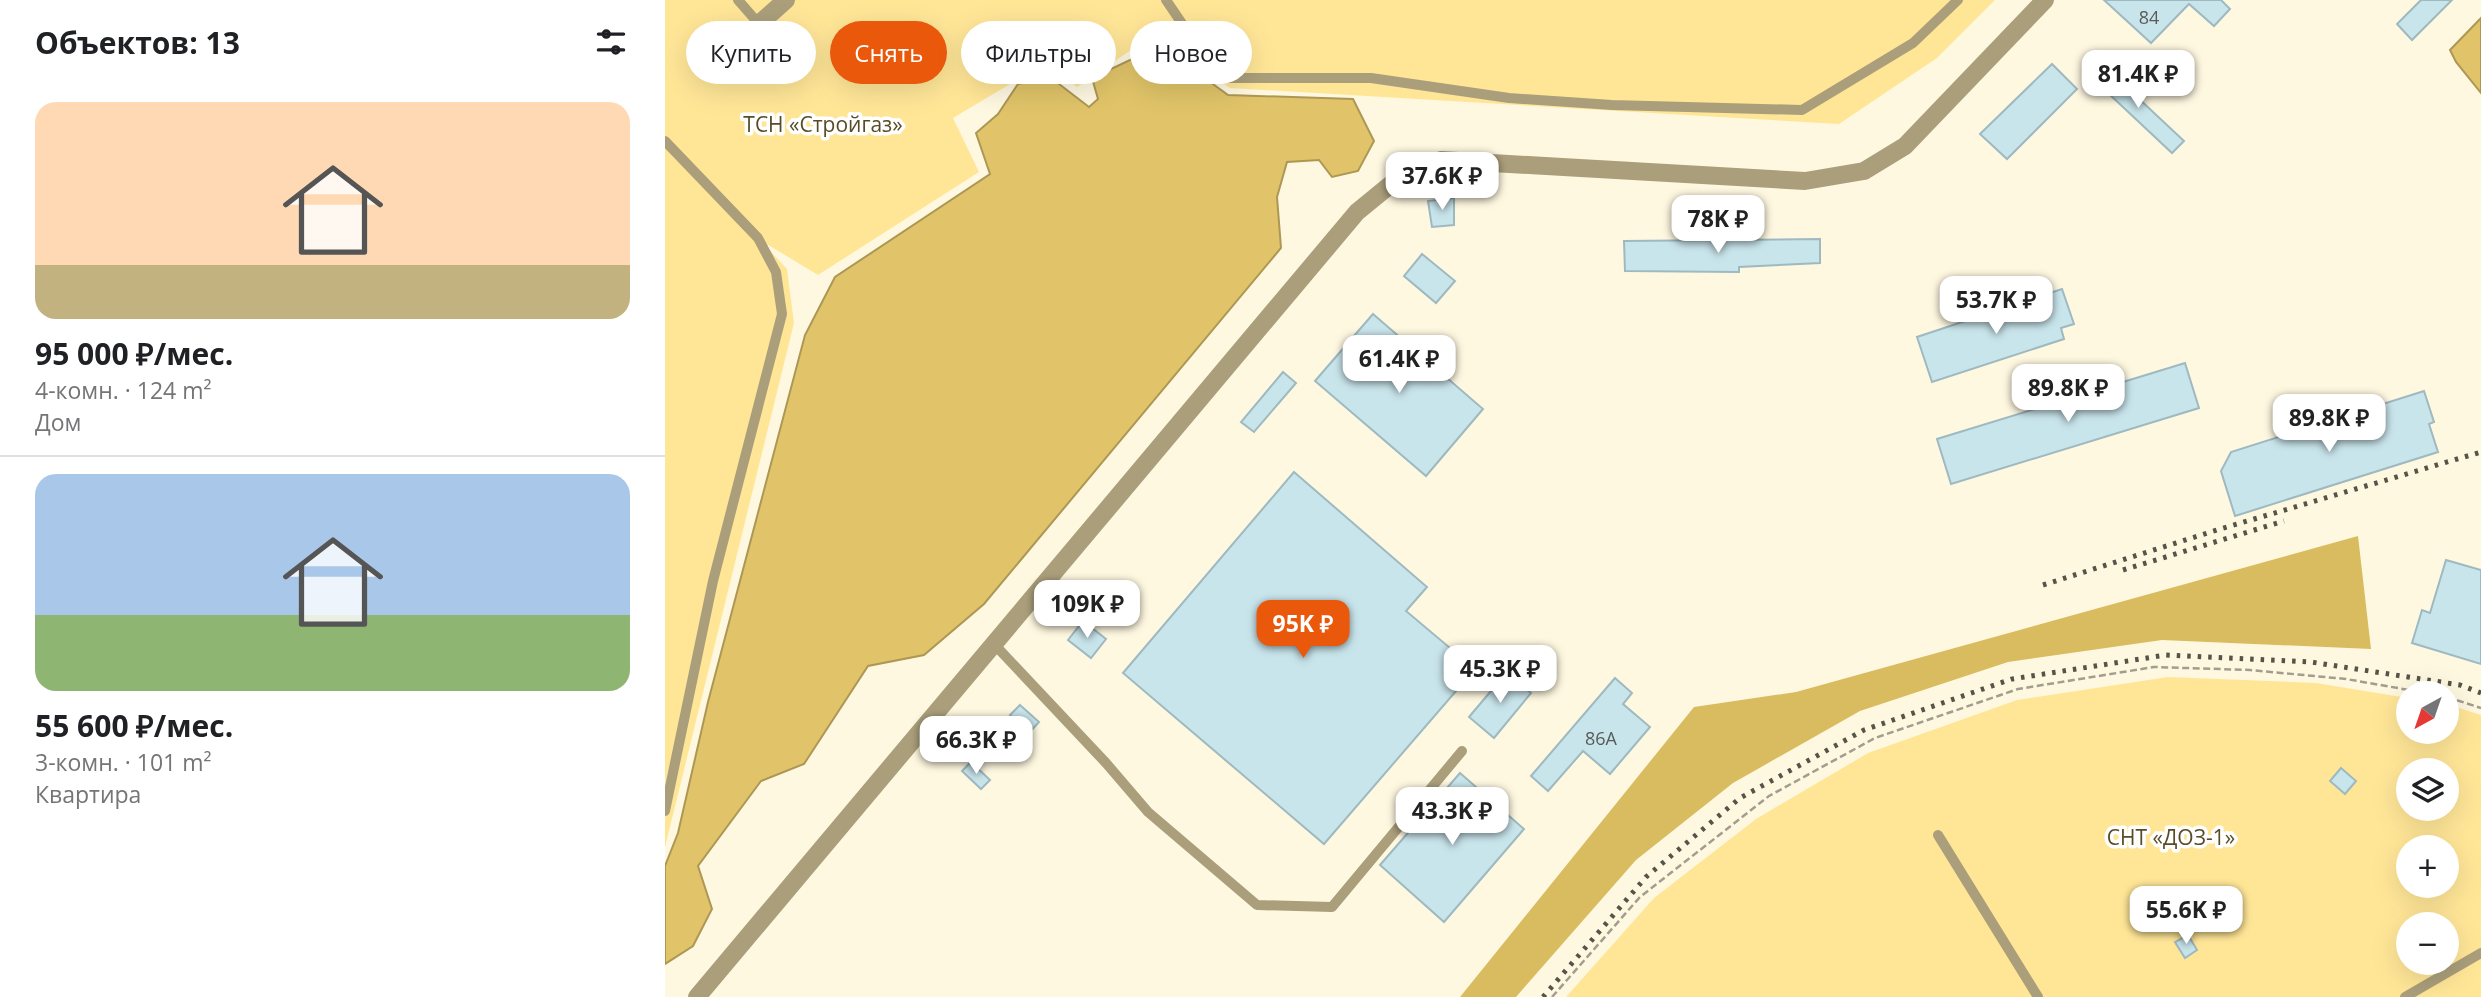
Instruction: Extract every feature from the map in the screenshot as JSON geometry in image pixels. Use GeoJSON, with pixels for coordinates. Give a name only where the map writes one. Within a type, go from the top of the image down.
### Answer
{"type":"FeatureCollection","features":[{"type":"Feature","properties":{"kind":"street"},"geometry":{"type":"LineString","coordinates":[[762,21],[786,0]]}},
{"type":"Feature","properties":{"kind":"street"},"geometry":{"type":"LineString","coordinates":[[698,997],[1357,212],[1401,176],[1441,160],[1805,181],[1864,170],[1905,146],[2045,0]]}},
{"type":"Feature","properties":{"kind":"lane"},"geometry":{"type":"LineString","coordinates":[[738,0],[756,21]]}},
{"type":"Feature","properties":{"kind":"lane"},"geometry":{"type":"LineString","coordinates":[[1166,0],[1219,78],[1371,78],[1509,98],[1612,105],[1802,110],[1913,43],[1958,0]]}},
{"type":"Feature","properties":{"kind":"lane"},"geometry":{"type":"LineString","coordinates":[[665,141],[758,238],[776,272],[782,314],[713,581],[665,811]]}},
{"type":"Feature","properties":{"kind":"lane"},"geometry":{"type":"LineString","coordinates":[[994,644],[1106,763],[1148,812],[1257,905],[1332,907],[1462,751]]}},
{"type":"Feature","properties":{"kind":"lane"},"geometry":{"type":"LineString","coordinates":[[1938,835],[2038,997]]}},
{"type":"Feature","properties":{"kind":"lane"},"geometry":{"type":"LineString","coordinates":[[2405,997],[2481,953]]}},
{"type":"Feature","properties":{"kind":"path"},"geometry":{"type":"LineString","coordinates":[[1552,997],[1640,897],[1661,880],[1769,796],[1888,733],[2018,690],[2154,667],[2250,670],[2346,679],[2396,688]]}},
{"type":"Feature","properties":{"kind":"path"},"geometry":{"type":"LineString","coordinates":[[2459,701],[2481,708]]}},
{"type":"Feature","properties":{"kind":"green space","name":"ТСН «Стройгаз»"},"geometry":{"type":"Polygon","coordinates":[[[665,0],[1995,0],[1937,58],[1839,124],[1230,88],[1224,84],[1252,84],[1252,21],[1130,21],[1130,51],[1116,60],[1116,21],[961,21],[961,84],[1010,84],[953,118],[979,172],[818,275],[760,240],[787,269],[794,323],[665,847],[665,0]]]}},
{"type":"Feature","properties":{"kind":"green space","name":"СНТ «ДОЗ-1»"},"geometry":{"type":"Polygon","coordinates":[[[2168,677],[2316,683],[2396,696],[2396,744],[2459,744],[2459,708],[2481,715],[2481,997],[1566,997],[1654,898],[1756,819],[1868,753],[2017,700],[2168,677]]]}},
{"type":"Feature","properties":{"kind":"shaded area"},"geometry":{"type":"Polygon","coordinates":[[[2481,18],[2481,93],[2456,62],[2450,50],[2481,18]]]}},
{"type":"Feature","properties":{"kind":"shaded area"},"geometry":{"type":"Polygon","coordinates":[[[1130,60],[1130,84],[1213,84],[1228,95],[1353,99],[1374,141],[1358,171],[1332,177],[1319,160],[1287,162],[1277,197],[1281,248],[984,604],[924,655],[868,666],[804,764],[761,781],[698,866],[712,909],[693,946],[665,964],[665,866],[678,833],[708,702],[805,335],[835,277],[990,174],[976,133],[998,114],[1018,84],[1059,84],[1089,107],[1098,99],[1094,84],[1116,84],[1116,67],[1130,60]]]}},
{"type":"Feature","properties":{"kind":"shaded area"},"geometry":{"type":"Polygon","coordinates":[[[2358,536],[2371,649],[2162,640],[2008,662],[1860,711],[1733,783],[1636,860],[1516,997],[1460,997],[1694,707],[1796,692],[2358,536]]]}},
{"type":"Feature","properties":{"kind":"building"},"geometry":{"type":"Polygon","coordinates":[[[2104,0],[2221,0],[2230,9],[2214,26],[2189,4],[2151,43],[2104,0]]]}},
{"type":"Feature","properties":{"kind":"building"},"geometry":{"type":"Polygon","coordinates":[[[2421,0],[2452,0],[2412,40],[2397,24],[2421,0]]]}},
{"type":"Feature","properties":{"kind":"building"},"geometry":{"type":"Polygon","coordinates":[[[2052,64],[2077,89],[2007,159],[1980,134],[2052,64]]]}},
{"type":"Feature","properties":{"kind":"building"},"geometry":{"type":"Polygon","coordinates":[[[2104,66],[2184,141],[2172,153],[2093,79],[2104,66]]]}},
{"type":"Feature","properties":{"kind":"building"},"geometry":{"type":"Polygon","coordinates":[[[1454,198],[1454,225],[1432,227],[1428,201],[1454,198]]]}},
{"type":"Feature","properties":{"kind":"building"},"geometry":{"type":"Polygon","coordinates":[[[1820,239],[1820,263],[1739,267],[1739,272],[1625,271],[1624,241],[1820,239]]]}},
{"type":"Feature","properties":{"kind":"building"},"geometry":{"type":"Polygon","coordinates":[[[1422,254],[1455,281],[1436,303],[1404,276],[1422,254]]]}},
{"type":"Feature","properties":{"kind":"building"},"geometry":{"type":"Polygon","coordinates":[[[2062,289],[2074,324],[2061,328],[2064,339],[1932,382],[1917,337],[2062,289]]]}},
{"type":"Feature","properties":{"kind":"building"},"geometry":{"type":"Polygon","coordinates":[[[1373,314],[1483,409],[1426,476],[1315,381],[1373,314]]]}},
{"type":"Feature","properties":{"kind":"building"},"geometry":{"type":"Polygon","coordinates":[[[2185,363],[2199,408],[1951,484],[1937,439],[2185,363]]]}},
{"type":"Feature","properties":{"kind":"building"},"geometry":{"type":"Polygon","coordinates":[[[1283,372],[1296,383],[1254,432],[1241,422],[1283,372]]]}},
{"type":"Feature","properties":{"kind":"building"},"geometry":{"type":"Polygon","coordinates":[[[2424,391],[2434,422],[2429,424],[2438,452],[2235,516],[2221,471],[2231,452],[2424,391]]]}},
{"type":"Feature","properties":{"kind":"building"},"geometry":{"type":"Polygon","coordinates":[[[1294,472],[1427,587],[1406,611],[1475,669],[1324,844],[1123,673],[1294,472]]]}},
{"type":"Feature","properties":{"kind":"building"},"geometry":{"type":"Polygon","coordinates":[[[2446,560],[2481,570],[2481,664],[2412,643],[2422,610],[2430,613],[2446,560]]]}},
{"type":"Feature","properties":{"kind":"building"},"geometry":{"type":"Polygon","coordinates":[[[1083,621],[1106,639],[1091,658],[1068,640],[1083,621]]]}},
{"type":"Feature","properties":{"kind":"building"},"geometry":{"type":"Polygon","coordinates":[[[1507,672],[1531,693],[1494,738],[1469,717],[1507,672]]]}},
{"type":"Feature","properties":{"kind":"building"},"geometry":{"type":"Polygon","coordinates":[[[1615,678],[1632,693],[1623,704],[1650,727],[1610,774],[1583,751],[1548,791],[1531,776],[1615,678]]]}},
{"type":"Feature","properties":{"kind":"building"},"geometry":{"type":"Polygon","coordinates":[[[1020,705],[1039,722],[1029,733],[1010,715],[1020,705]]]}},
{"type":"Feature","properties":{"kind":"building"},"geometry":{"type":"Polygon","coordinates":[[[971,762],[990,780],[981,789],[962,771],[971,762]]]}},
{"type":"Feature","properties":{"kind":"building"},"geometry":{"type":"Polygon","coordinates":[[[2341,768],[2356,781],[2345,794],[2330,781],[2341,768]]]}},
{"type":"Feature","properties":{"kind":"building"},"geometry":{"type":"Polygon","coordinates":[[[1460,773],[1524,829],[1444,922],[1380,865],[1460,773]]]}},
{"type":"Feature","properties":{"kind":"building"},"geometry":{"type":"Polygon","coordinates":[[[2188,935],[2197,950],[2185,958],[2175,942],[2188,935]]]}},
{"type":"Feature","properties":{"kind":"railway"},"geometry":{"type":"LineString","coordinates":[[2043,585],[2481,452]]}},
{"type":"Feature","properties":{"kind":"railway"},"geometry":{"type":"LineString","coordinates":[[2123,570],[2284,521]]}},
{"type":"Feature","properties":{"kind":"railway"},"geometry":{"type":"LineString","coordinates":[[1543,997],[1646,877],[1740,798],[1864,730],[2012,679],[2166,655],[2311,662],[2460,685],[2481,693]]}}]}
